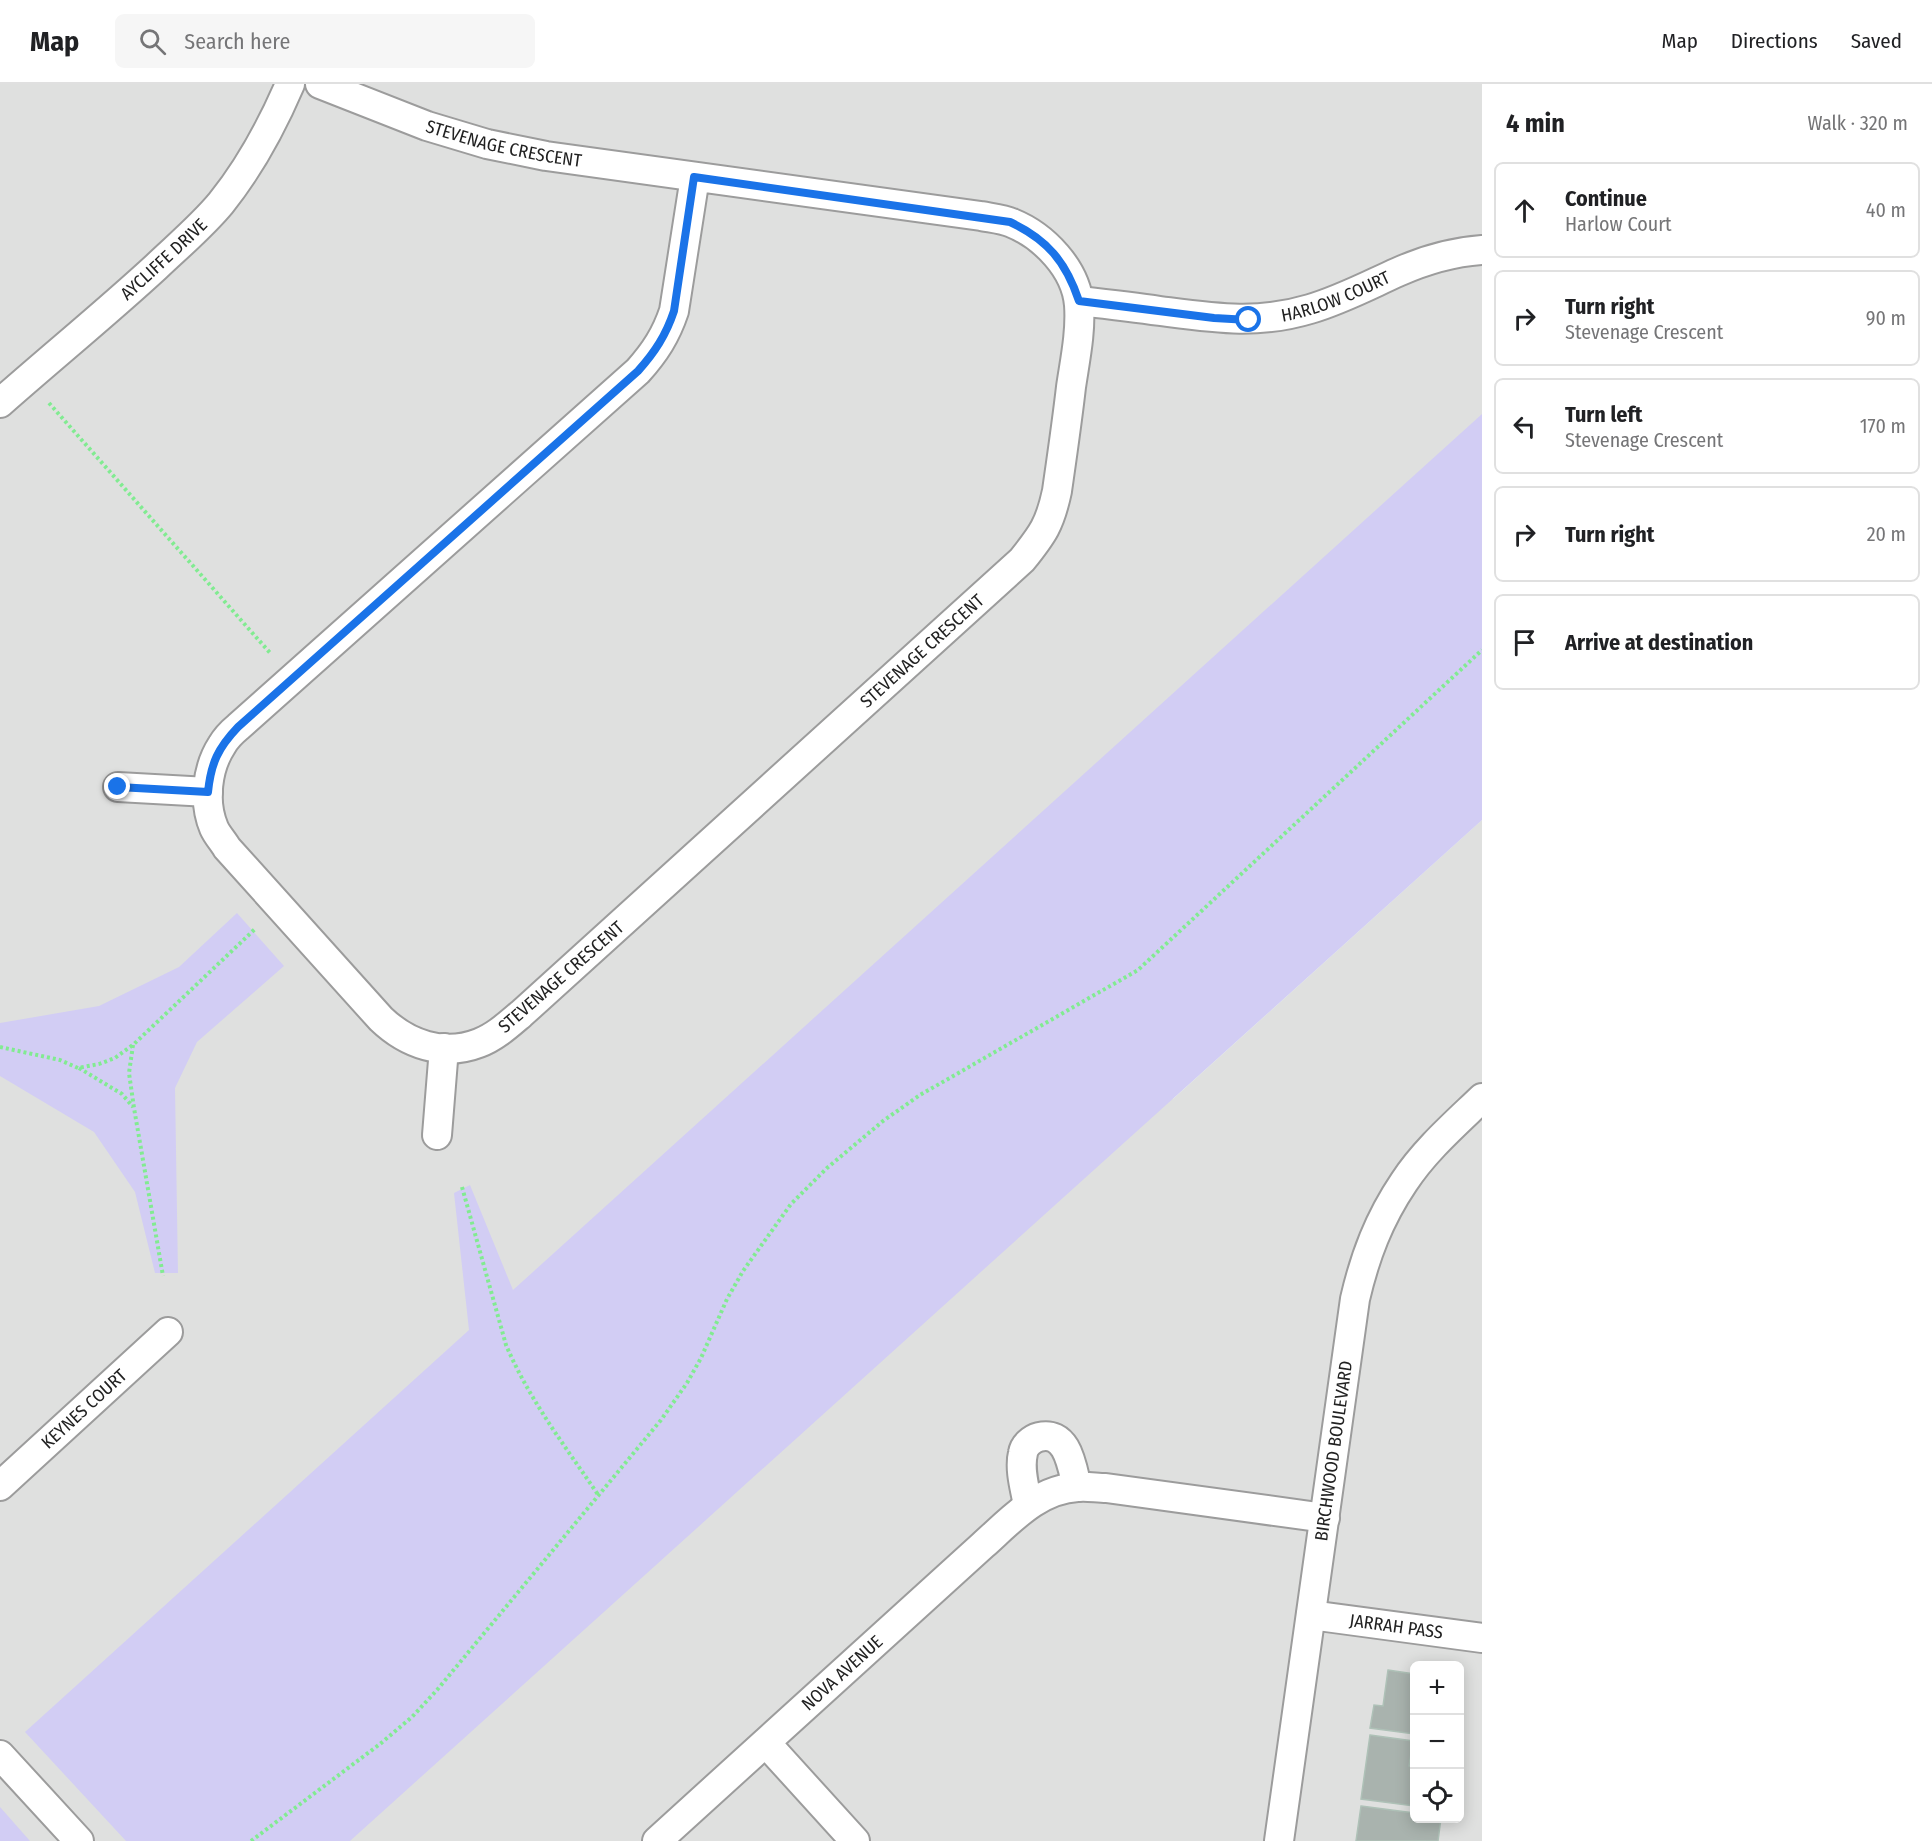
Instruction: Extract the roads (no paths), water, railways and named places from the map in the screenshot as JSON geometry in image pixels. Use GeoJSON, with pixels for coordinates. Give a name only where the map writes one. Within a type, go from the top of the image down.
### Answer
{"type":"FeatureCollection","features":[{"type":"Feature","properties":{"kind":"street","name":"AYCLIFFE DRIVE"},"geometry":{"type":"LineString","coordinates":[[0,403],[134,287],[221,203],[249,164],[276,117],[290,84]]}},
{"type":"Feature","properties":{"kind":"street","name":"STEVENAGE CRESCENT"},"geometry":{"type":"LineString","coordinates":[[320,84],[427,126],[487,144],[546,156],[694,177],[1010,222],[1030,231],[1048,247],[1065,267],[1079,301],[1077,341],[1053,512],[1046,529],[1022,560],[498,1033],[479,1043],[459,1048],[425,1046],[394,1031],[381,1019],[227,848],[214,828],[210,811],[208,792],[215,758],[223,743],[238,727],[638,371],[655,351],[668,330],[674,311],[694,177]]}},
{"type":"Feature","properties":{"kind":"street","name":"HARLOW COURT"},"geometry":{"type":"LineString","coordinates":[[1079,301],[1214,318],[1249,320],[1268,318],[1336,301],[1431,260],[1457,253],[1482,250]]}},
{"type":"Feature","properties":{"kind":"street"},"geometry":{"type":"LineString","coordinates":[[118,787],[208,792]]}},
{"type":"Feature","properties":{"kind":"street"},"geometry":{"type":"LineString","coordinates":[[437,1135],[444,1048]]}},
{"type":"Feature","properties":{"kind":"street","name":"BIRCHWOOD BOULEVARD"},"geometry":{"type":"LineString","coordinates":[[1279,1841],[1355,1299],[1364,1261],[1380,1223],[1404,1181],[1435,1144],[1482,1098]]}},
{"type":"Feature","properties":{"kind":"street","name":"KEYNES COURT"},"geometry":{"type":"LineString","coordinates":[[0,1486],[168,1332]]}},
{"type":"Feature","properties":{"kind":"street"},"geometry":{"type":"LineString","coordinates":[[1028,1505],[1022,1463],[1023,1450],[1038,1437],[1048,1436],[1063,1444],[1077,1487]]}},
{"type":"Feature","properties":{"kind":"street","name":"NOVA AVENUE"},"geometry":{"type":"LineString","coordinates":[[657,1841],[1028,1505],[1048,1494],[1077,1487],[1106,1488],[1324,1518]]}},
{"type":"Feature","properties":{"kind":"street","name":"JARRAH PASS"},"geometry":{"type":"LineString","coordinates":[[1311,1616],[1482,1638]]}},
{"type":"Feature","properties":{"kind":"street"},"geometry":{"type":"LineString","coordinates":[[766,1743],[855,1841]]}},
{"type":"Feature","properties":{"kind":"street"},"geometry":{"type":"LineString","coordinates":[[0,1755],[79,1841]]}}]}
